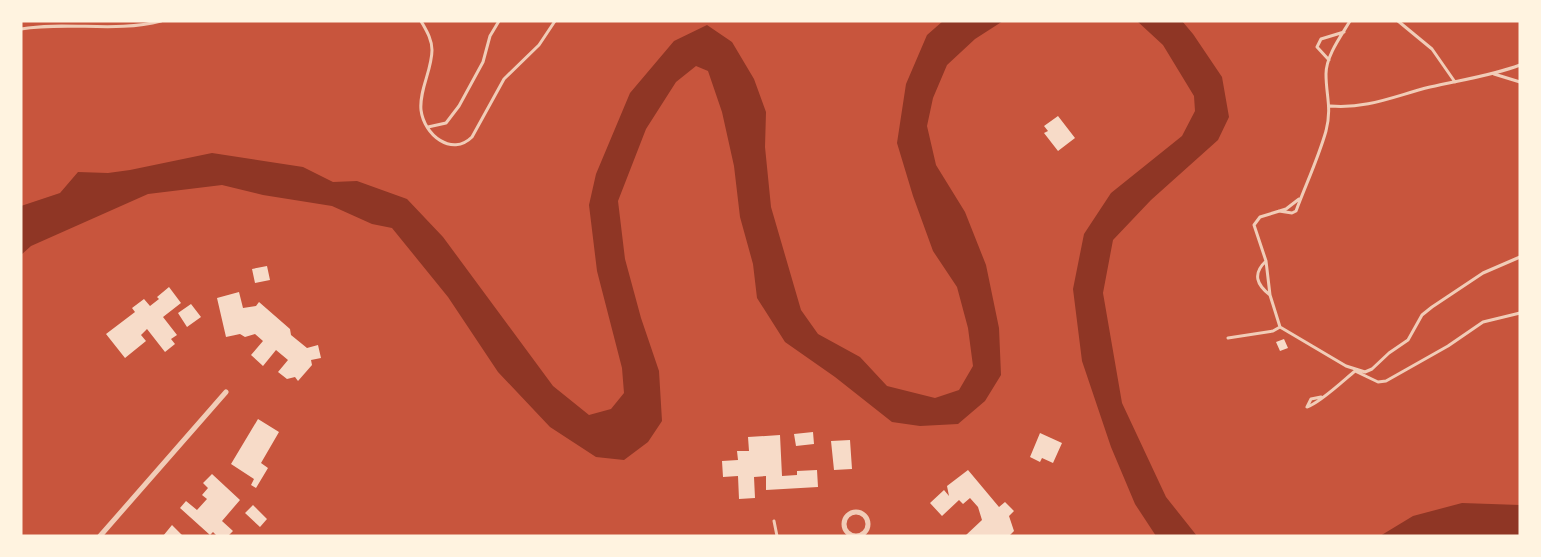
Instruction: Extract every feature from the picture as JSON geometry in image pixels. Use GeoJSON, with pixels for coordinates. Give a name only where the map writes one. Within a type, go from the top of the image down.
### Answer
{"type":"FeatureCollection","features":[{"type":"Feature","properties":{"kind":"street"},"geometry":{"type":"LineString","coordinates":[[100,536],[226,392]]}},
{"type":"Feature","properties":{"kind":"street"},"geometry":{"type":"LineString","coordinates":[[851,513],[862,513],[867,519],[868,527],[860,535],[851,535],[845,526],[846,519],[851,513]]}},
{"type":"Feature","properties":{"kind":"lane"},"geometry":{"type":"LineString","coordinates":[[21,29],[48,26],[125,26],[161,21]]}},
{"type":"Feature","properties":{"kind":"lane"},"geometry":{"type":"LineString","coordinates":[[421,21],[432,50],[421,112],[428,127],[440,141],[454,146],[466,143],[472,137],[504,79],[539,45],[555,21]]}},
{"type":"Feature","properties":{"kind":"lane"},"geometry":{"type":"LineString","coordinates":[[428,127],[446,123],[459,106],[483,62],[490,36],[499,21]]}},
{"type":"Feature","properties":{"kind":"lane"},"geometry":{"type":"LineString","coordinates":[[1279,211],[1292,213],[1301,198],[1326,131],[1330,106],[1326,74],[1329,60],[1350,21]]}},
{"type":"Feature","properties":{"kind":"lane"},"geometry":{"type":"LineString","coordinates":[[1398,21],[1432,49],[1455,82]]}},
{"type":"Feature","properties":{"kind":"lane"},"geometry":{"type":"LineString","coordinates":[[1329,60],[1318,50],[1321,39],[1344,32]]}},
{"type":"Feature","properties":{"kind":"lane"},"geometry":{"type":"LineString","coordinates":[[1330,106],[1374,105],[1520,66]]}},
{"type":"Feature","properties":{"kind":"lane"},"geometry":{"type":"LineString","coordinates":[[1493,74],[1520,82]]}},
{"type":"Feature","properties":{"kind":"lane"},"geometry":{"type":"LineString","coordinates":[[1301,198],[1286,209],[1260,217],[1254,225],[1266,261],[1270,295],[1280,327],[1355,371],[1378,382],[1386,381],[1448,346],[1483,322],[1520,313]]}},
{"type":"Feature","properties":{"kind":"lane"},"geometry":{"type":"LineString","coordinates":[[1321,397],[1355,371],[1365,372],[1372,369],[1389,353],[1402,345],[1408,340],[1422,315],[1432,307],[1483,273],[1520,257]]}},
{"type":"Feature","properties":{"kind":"lane"},"geometry":{"type":"LineString","coordinates":[[1266,261],[1257,271],[1257,279],[1259,287],[1270,295]]}},
{"type":"Feature","properties":{"kind":"lane"},"geometry":{"type":"LineString","coordinates":[[1228,338],[1273,331],[1280,327]]}},
{"type":"Feature","properties":{"kind":"lane"},"geometry":{"type":"LineString","coordinates":[[774,521],[778,536]]}},
{"type":"Feature","properties":{"kind":"shaded area"},"geometry":{"type":"Polygon","coordinates":[[[943,21],[1003,21],[975,39],[947,65],[933,98],[927,126],[936,165],[965,212],[986,265],[999,328],[1001,375],[985,401],[958,424],[920,426],[892,422],[835,377],[785,342],[757,298],[753,264],[740,217],[734,166],[722,112],[708,71],[696,66],[676,82],[646,129],[618,201],[625,259],[641,318],[659,371],[662,421],[648,442],[624,460],[596,457],[550,427],[498,372],[448,297],[392,228],[372,224],[332,206],[263,195],[222,185],[148,194],[31,246],[21,255],[21,206],[60,193],[78,172],[108,173],[130,170],[212,153],[303,167],[333,182],[357,181],[407,199],[443,237],[553,386],[589,415],[611,409],[624,393],[622,368],[597,271],[589,205],[596,174],[630,93],[674,41],[707,25],[732,42],[754,79],[766,112],[765,147],[771,207],[801,310],[818,334],[860,357],[887,386],[935,398],[959,390],[973,366],[968,328],[957,287],[933,251],[913,196],[897,143],[906,84],[927,35],[943,21]]]}},
{"type":"Feature","properties":{"kind":"shaded area"},"geometry":{"type":"Polygon","coordinates":[[[1137,21],[1182,21],[1222,77],[1229,117],[1218,140],[1151,200],[1113,240],[1103,293],[1122,403],[1166,497],[1197,536],[1156,536],[1135,504],[1111,447],[1082,361],[1073,289],[1084,234],[1111,193],[1182,136],[1195,111],[1194,96],[1163,45],[1137,21]]]}},
{"type":"Feature","properties":{"kind":"shaded area"},"geometry":{"type":"Polygon","coordinates":[[[1462,503],[1520,505],[1520,536],[1380,536],[1413,516],[1462,503]]]}},
{"type":"Feature","properties":{"kind":"building"},"geometry":{"type":"Polygon","coordinates":[[[1058,116],[1075,138],[1058,151],[1044,133],[1048,131],[1044,126],[1058,116]]]}},
{"type":"Feature","properties":{"kind":"building"},"geometry":{"type":"Polygon","coordinates":[[[267,266],[270,280],[255,283],[252,269],[267,266]]]}},
{"type":"Feature","properties":{"kind":"building"},"geometry":{"type":"Polygon","coordinates":[[[169,287],[181,303],[163,317],[177,335],[171,339],[175,344],[165,352],[147,329],[141,335],[146,341],[125,358],[106,334],[135,312],[132,308],[144,299],[150,306],[169,287]]]}},
{"type":"Feature","properties":{"kind":"building"},"geometry":{"type":"Polygon","coordinates":[[[239,292],[243,308],[256,306],[259,302],[290,329],[291,335],[307,348],[318,345],[321,358],[311,360],[312,365],[298,381],[295,377],[287,379],[278,372],[288,360],[276,350],[263,366],[251,355],[263,341],[255,334],[245,337],[240,334],[226,337],[217,298],[239,292]]]}},
{"type":"Feature","properties":{"kind":"building"},"geometry":{"type":"Polygon","coordinates":[[[191,304],[201,317],[187,327],[178,313],[191,304]]]}},
{"type":"Feature","properties":{"kind":"building"},"geometry":{"type":"Polygon","coordinates":[[[1284,339],[1288,348],[1280,351],[1276,342],[1284,339]]]}},
{"type":"Feature","properties":{"kind":"building"},"geometry":{"type":"Polygon","coordinates":[[[258,419],[279,432],[261,463],[268,468],[256,488],[251,485],[254,479],[231,464],[258,419]]]}},
{"type":"Feature","properties":{"kind":"building"},"geometry":{"type":"Polygon","coordinates":[[[813,432],[814,444],[796,446],[794,434],[813,432]]]}},
{"type":"Feature","properties":{"kind":"building"},"geometry":{"type":"Polygon","coordinates":[[[1040,433],[1062,443],[1053,463],[1042,458],[1040,462],[1030,457],[1040,433]]]}},
{"type":"Feature","properties":{"kind":"building"},"geometry":{"type":"Polygon","coordinates":[[[780,435],[782,476],[797,475],[797,471],[817,470],[818,487],[766,490],[766,476],[754,477],[755,498],[739,499],[738,476],[723,477],[722,461],[738,460],[737,451],[749,451],[748,437],[780,435]]]}},
{"type":"Feature","properties":{"kind":"building"},"geometry":{"type":"Polygon","coordinates":[[[850,440],[852,469],[834,470],[831,441],[850,440]]]}},
{"type":"Feature","properties":{"kind":"building"},"geometry":{"type":"Polygon","coordinates":[[[968,470],[999,507],[1005,502],[1014,511],[1009,516],[1014,531],[1009,536],[965,536],[982,520],[978,507],[970,498],[963,504],[959,500],[942,516],[930,503],[944,490],[949,496],[947,486],[968,470]]]}},
{"type":"Feature","properties":{"kind":"building"},"geometry":{"type":"Polygon","coordinates":[[[212,474],[240,500],[222,521],[233,531],[228,536],[217,536],[213,532],[210,535],[180,508],[186,501],[197,510],[207,499],[202,495],[208,488],[203,483],[212,474]]]}},
{"type":"Feature","properties":{"kind":"building"},"geometry":{"type":"Polygon","coordinates":[[[253,505],[267,519],[260,527],[245,513],[253,505]]]}},
{"type":"Feature","properties":{"kind":"building"},"geometry":{"type":"Polygon","coordinates":[[[172,525],[183,536],[163,536],[172,525]]]}}]}
